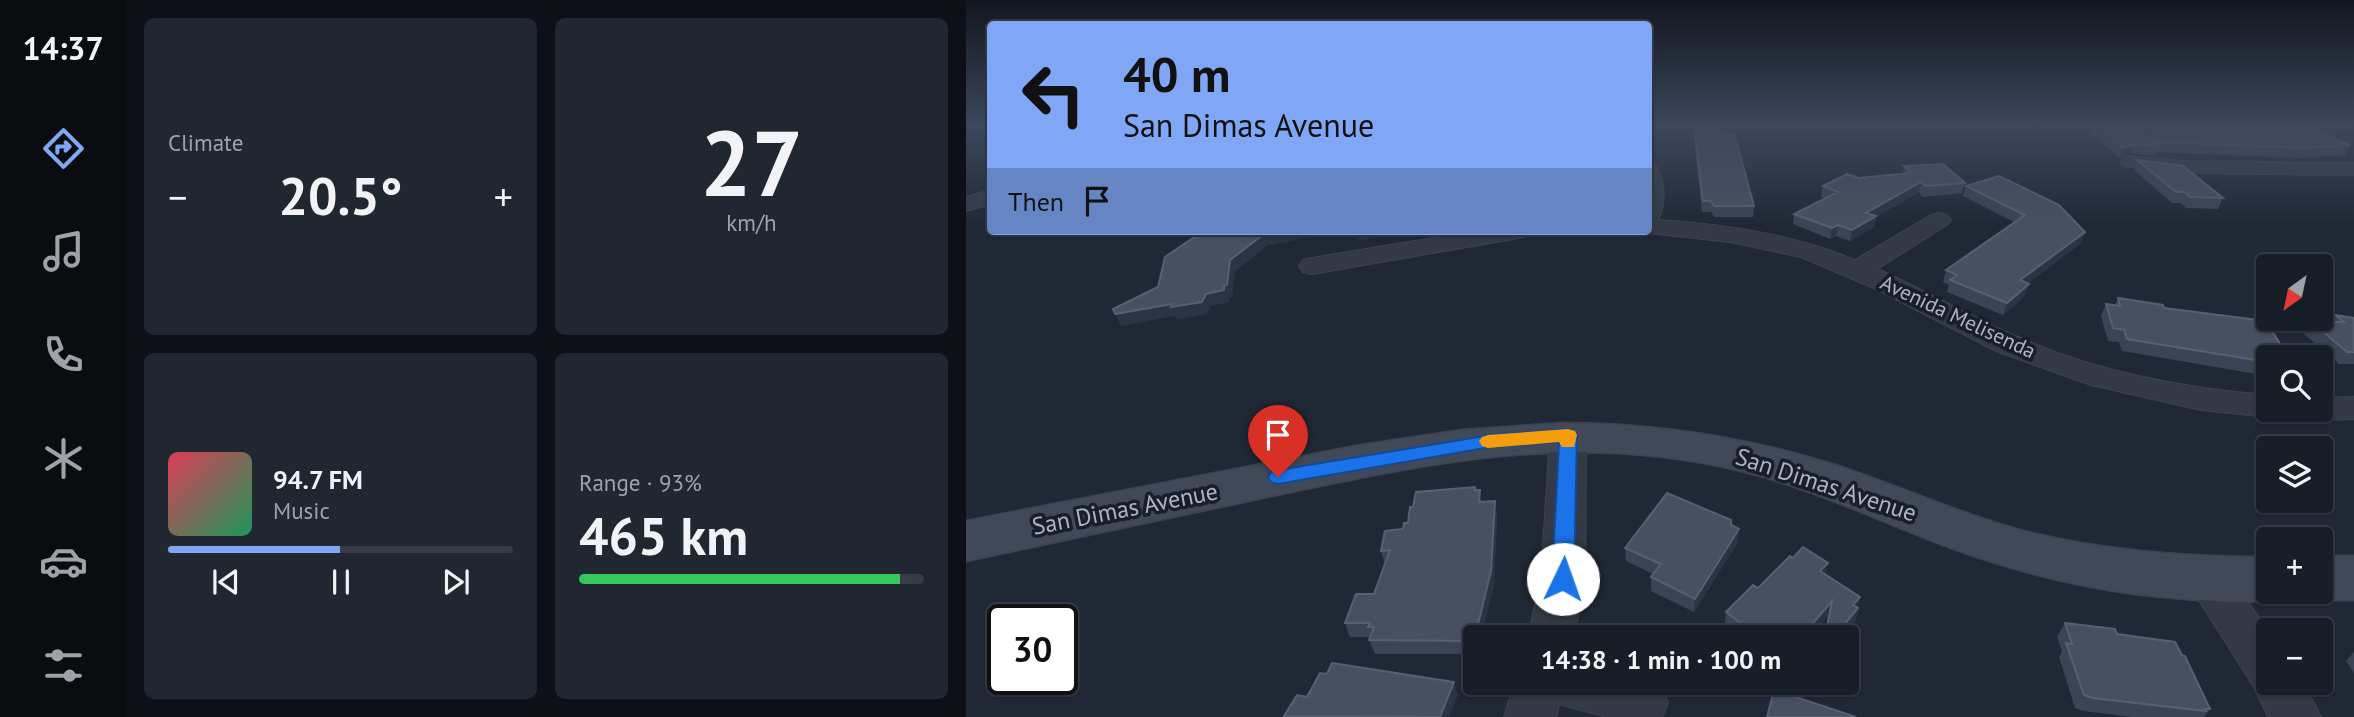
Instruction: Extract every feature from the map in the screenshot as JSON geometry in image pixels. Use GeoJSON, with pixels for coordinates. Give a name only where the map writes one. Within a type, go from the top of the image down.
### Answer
{"type":"FeatureCollection","features":[{"type":"Feature","properties":{"kind":"street"},"geometry":{"type":"LineString","coordinates":[[2130,162],[2192,167],[2351,171]]}},
{"type":"Feature","properties":{"kind":"street"},"geometry":{"type":"LineString","coordinates":[[966,204],[987,198]]}},
{"type":"Feature","properties":{"kind":"street"},"geometry":{"type":"LineString","coordinates":[[1857,270],[1939,220]]}},
{"type":"Feature","properties":{"kind":"street","name":"Avenida Melisenda"},"geometry":{"type":"LineString","coordinates":[[1652,227],[1688,229],[1771,242],[1810,252],[1857,270],[2007,344],[2076,370],[2157,392],[2256,405]]}},
{"type":"Feature","properties":{"kind":"street"},"geometry":{"type":"LineString","coordinates":[[1312,265],[1495,235]]}},
{"type":"Feature","properties":{"kind":"street"},"geometry":{"type":"LineString","coordinates":[[2333,409],[2354,408]]}},
{"type":"Feature","properties":{"kind":"street"},"geometry":{"type":"LineString","coordinates":[[1553,625],[1563,579],[1568,435]]}},
{"type":"Feature","properties":{"kind":"street","name":"San Dimas Avenue"},"geometry":{"type":"LineString","coordinates":[[966,541],[1330,467],[1491,441],[1568,435],[1665,442],[1739,454],[1821,478],[2022,551],[2110,569],[2208,580],[2256,579]]}},
{"type":"Feature","properties":{"kind":"street"},"geometry":{"type":"LineString","coordinates":[[2333,578],[2354,578]]}},
{"type":"Feature","properties":{"kind":"street"},"geometry":{"type":"LineString","coordinates":[[2208,580],[2256,652]]}},
{"type":"Feature","properties":{"kind":"street"},"geometry":{"type":"LineString","coordinates":[[1530,717],[1537,695]]}},
{"type":"Feature","properties":{"kind":"street"},"geometry":{"type":"LineString","coordinates":[[1615,695],[1643,702]]}},
{"type":"Feature","properties":{"kind":"street"},"geometry":{"type":"LineString","coordinates":[[2283,695],[2295,717]]}},
{"type":"Feature","properties":{"kind":"building"},"geometry":{"type":"Polygon","coordinates":[[[1698,158],[1741,158],[1754,206],[1714,206],[1711,201],[1703,201],[1698,158]]]}},
{"type":"Feature","properties":{"kind":"building"},"geometry":{"type":"Polygon","coordinates":[[[2137,160],[2183,166],[2223,198],[2190,197],[2185,192],[2176,192],[2137,160]]]}},
{"type":"Feature","properties":{"kind":"building"},"geometry":{"type":"Polygon","coordinates":[[[1943,164],[1965,183],[1926,186],[1921,182],[1866,213],[1876,216],[1852,230],[1838,225],[1832,228],[1794,214],[1838,192],[1823,186],[1847,174],[1859,178],[1912,173],[1904,166],[1943,164]]]}},
{"type":"Feature","properties":{"kind":"building"},"geometry":{"type":"Polygon","coordinates":[[[1999,176],[2059,205],[2085,232],[2020,280],[2029,284],[2007,303],[1950,280],[1957,275],[1946,270],[2025,215],[1966,186],[1999,176]]]}},
{"type":"Feature","properties":{"kind":"building"},"geometry":{"type":"Polygon","coordinates":[[[1206,235],[1263,235],[1230,260],[1224,290],[1206,294],[1202,302],[1171,307],[1172,304],[1115,314],[1113,309],[1158,287],[1165,257],[1193,238],[1206,235]]]}},
{"type":"Feature","properties":{"kind":"building"},"geometry":{"type":"Polygon","coordinates":[[[2118,298],[2163,305],[2164,308],[2256,320],[2256,331],[2272,331],[2281,345],[2256,345],[2256,360],[2127,339],[2124,330],[2113,328],[2106,304],[2120,306],[2118,298]]]}},
{"type":"Feature","properties":{"kind":"building"},"geometry":{"type":"Polygon","coordinates":[[[2335,315],[2354,318],[2354,352],[2347,352],[2322,331],[2333,331],[2333,322],[2344,322],[2335,315]]]}},
{"type":"Feature","properties":{"kind":"building"},"geometry":{"type":"Polygon","coordinates":[[[1475,487],[1475,490],[1480,490],[1479,502],[1495,501],[1491,571],[1478,625],[1463,625],[1463,641],[1369,640],[1374,627],[1368,627],[1370,623],[1345,623],[1356,594],[1374,594],[1390,550],[1381,551],[1385,531],[1403,529],[1404,523],[1408,523],[1416,492],[1475,487]]]}},
{"type":"Feature","properties":{"kind":"building"},"geometry":{"type":"Polygon","coordinates":[[[1667,493],[1731,520],[1731,525],[1739,529],[1695,599],[1651,577],[1661,564],[1625,548],[1667,493]]]}},
{"type":"Feature","properties":{"kind":"building"},"geometry":{"type":"Polygon","coordinates":[[[1803,547],[1828,563],[1820,571],[1860,597],[1853,605],[1858,608],[1844,625],[1827,625],[1832,601],[1811,625],[1743,625],[1726,612],[1753,585],[1758,588],[1790,556],[1793,558],[1803,547]]]}},
{"type":"Feature","properties":{"kind":"building"},"geometry":{"type":"Polygon","coordinates":[[[2065,623],[2115,629],[2117,634],[2175,642],[2185,656],[2210,709],[2205,709],[2206,711],[2084,695],[2066,643],[2072,644],[2065,623]]]}},
{"type":"Feature","properties":{"kind":"building"},"geometry":{"type":"Polygon","coordinates":[[[1332,663],[1454,682],[1440,717],[1284,716],[1297,695],[1307,697],[1320,673],[1327,674],[1332,663]]]}},
{"type":"Feature","properties":{"kind":"building"},"geometry":{"type":"Polygon","coordinates":[[[1773,695],[1789,695],[1856,717],[1767,717],[1773,695]]]}},
{"type":"Feature","properties":{"kind":"slow traffic"},"geometry":{"type":"LineString","coordinates":[[1488,441],[1568,435],[1568,443]]}},
{"type":"Feature","properties":{"kind":"route"},"geometry":{"type":"LineString","coordinates":[[1278,477],[1491,441],[1568,435],[1563,579]]}}]}
